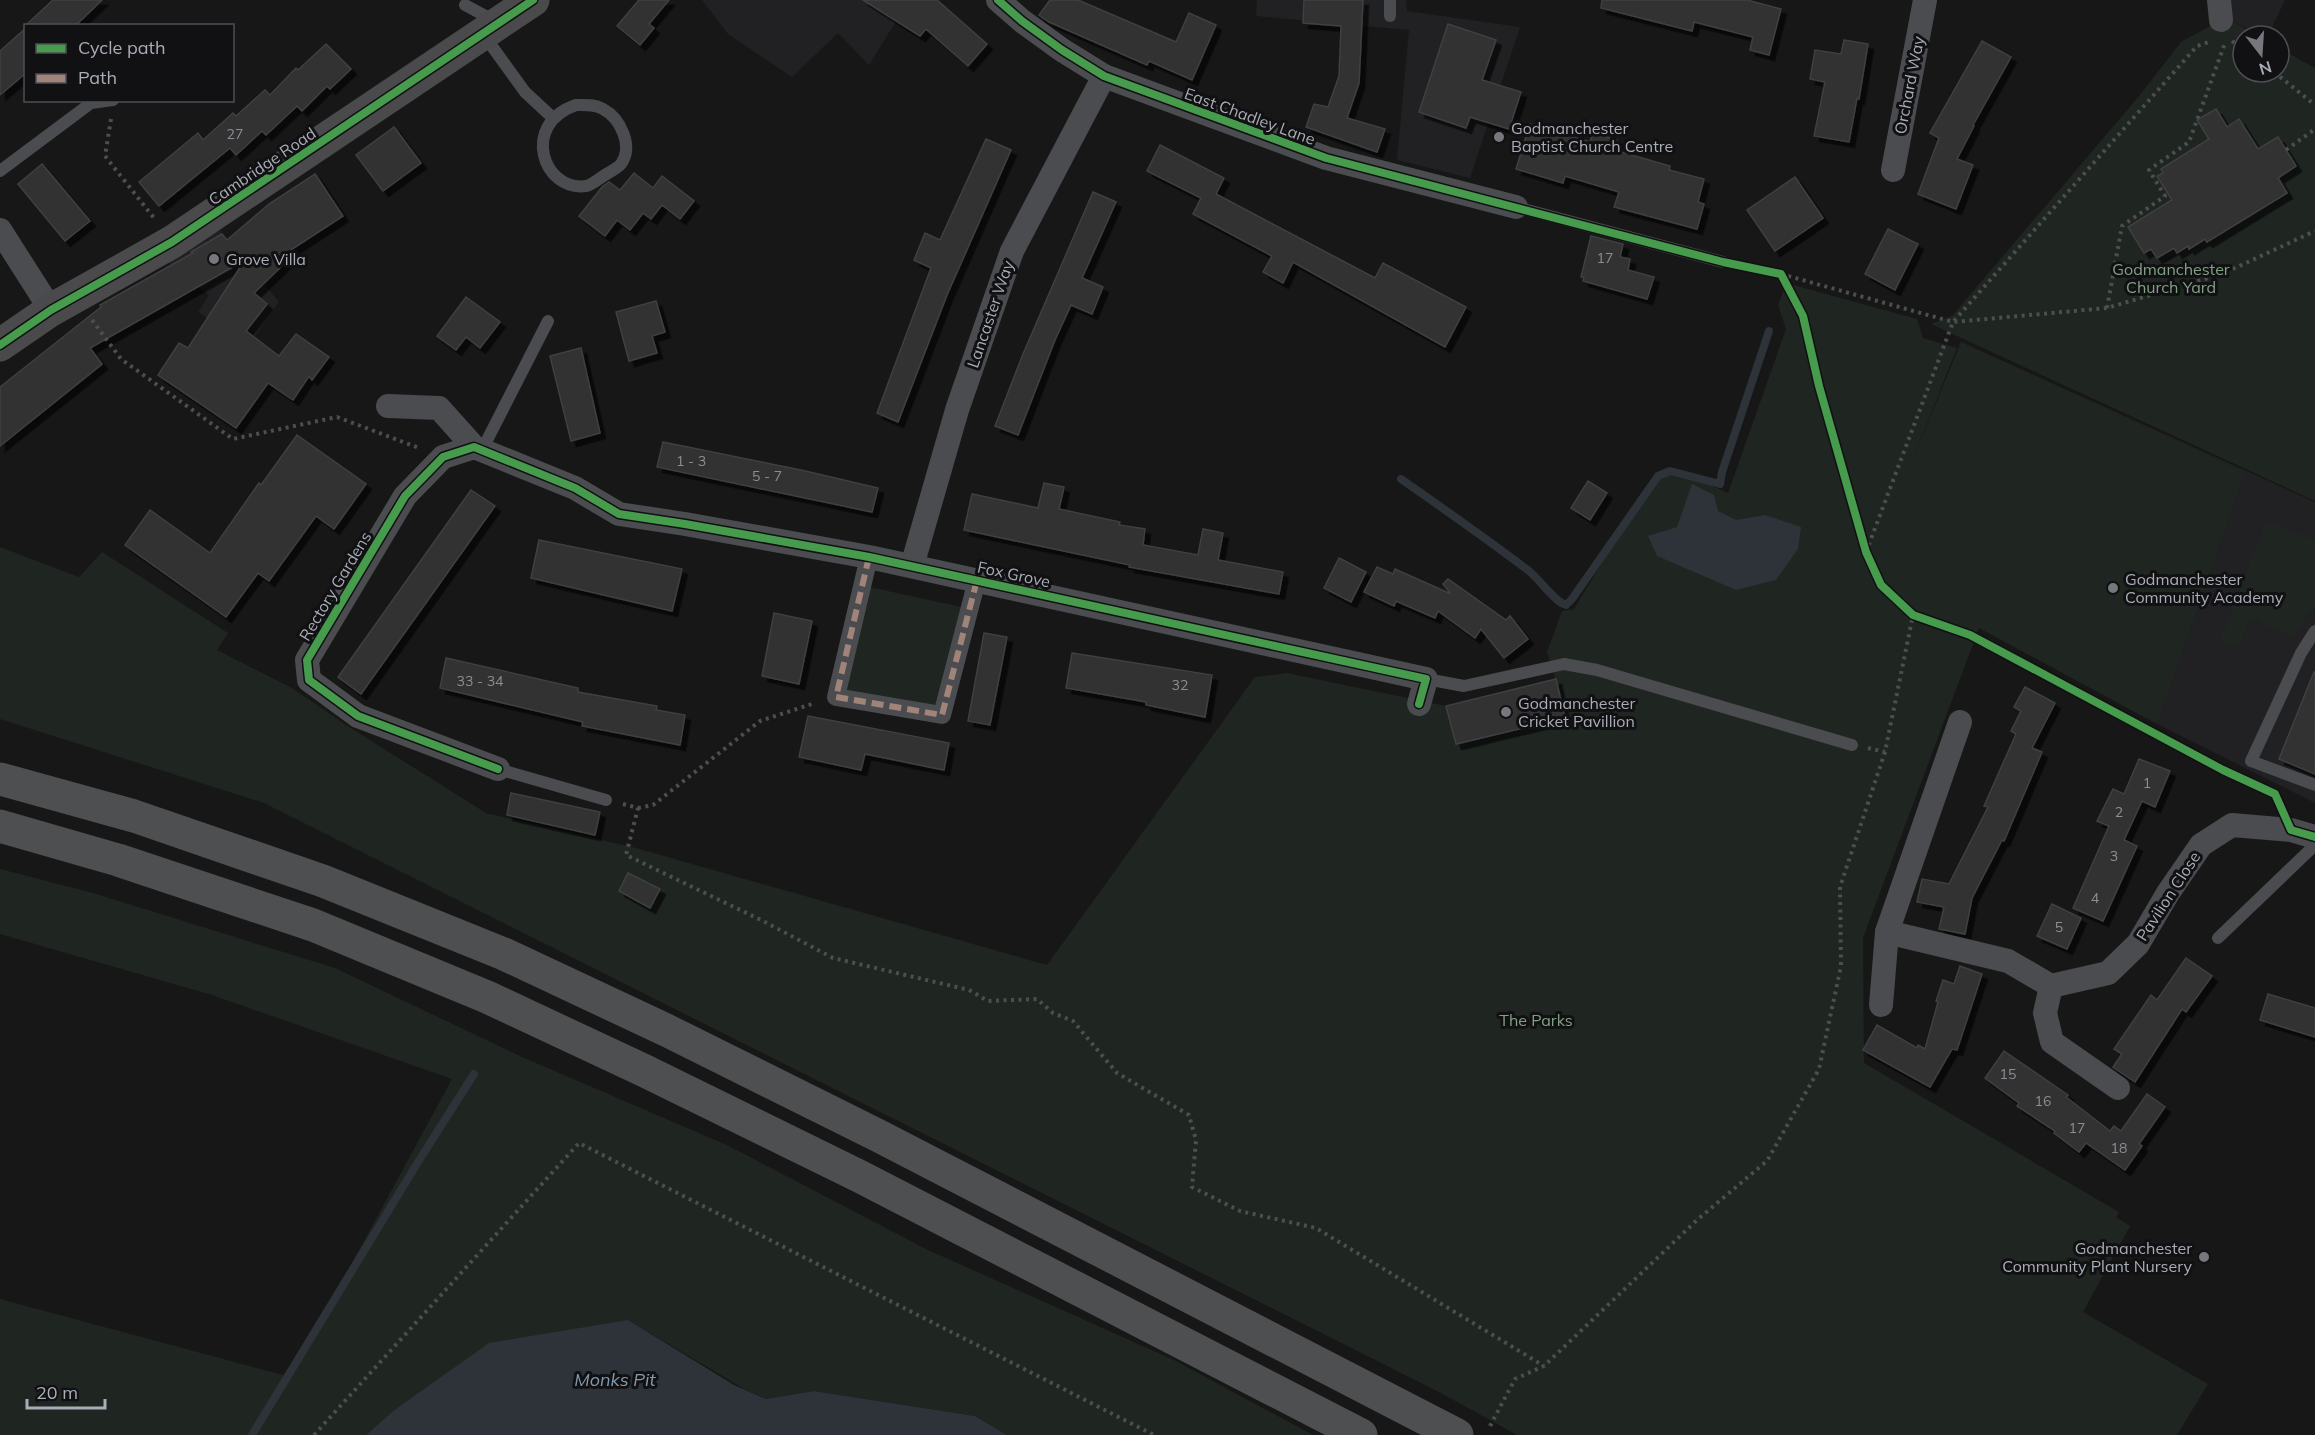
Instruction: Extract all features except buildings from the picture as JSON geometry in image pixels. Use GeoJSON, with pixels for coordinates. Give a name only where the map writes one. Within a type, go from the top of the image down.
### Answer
{"type":"FeatureCollection","features":[{"type":"Feature","properties":{"kind":"main road","name":"Cambridge Road"},"geometry":{"type":"LineString","coordinates":[[0,345],[63,304],[172,242],[533,0]]}},
{"type":"Feature","properties":{"kind":"main road"},"geometry":{"type":"LineString","coordinates":[[0,779],[134,816],[323,881],[504,954],[666,1030],[869,1131],[1449,1431]]}},
{"type":"Feature","properties":{"kind":"main road"},"geometry":{"type":"LineString","coordinates":[[0,826],[118,860],[313,925],[487,997],[643,1070],[858,1176],[1361,1435]]}},
{"type":"Feature","properties":{"kind":"street","name":"East Chadley Lane"},"geometry":{"type":"LineString","coordinates":[[998,0],[1054,45],[1104,76],[1326,158],[1516,207]]}},
{"type":"Feature","properties":{"kind":"street","name":"Orchard Way"},"geometry":{"type":"LineString","coordinates":[[1893,170],[1925,0]]}},
{"type":"Feature","properties":{"kind":"street","name":"Lancaster Way"},"geometry":{"type":"LineString","coordinates":[[912,566],[957,410],[1012,251],[1104,76]]}},
{"type":"Feature","properties":{"kind":"street"},"geometry":{"type":"LineString","coordinates":[[0,230],[63,304]]}},
{"type":"Feature","properties":{"kind":"street"},"geometry":{"type":"LineString","coordinates":[[388,406],[439,408],[478,448]]}},
{"type":"Feature","properties":{"kind":"street","name":"Fox Grove"},"geometry":{"type":"LineString","coordinates":[[478,448],[574,488],[619,514],[869,557],[1426,679]]}},
{"type":"Feature","properties":{"kind":"street","name":"Rectory Gardens"},"geometry":{"type":"LineString","coordinates":[[478,448],[443,457],[405,496],[307,660],[309,680],[358,716],[498,769]]}},
{"type":"Feature","properties":{"kind":"street"},"geometry":{"type":"LineString","coordinates":[[869,557],[836,697],[942,715],[977,580]]}},
{"type":"Feature","properties":{"kind":"street"},"geometry":{"type":"LineString","coordinates":[[1419,704],[1426,679]]}},
{"type":"Feature","properties":{"kind":"street"},"geometry":{"type":"LineString","coordinates":[[1881,1005],[1887,932],[1960,722]]}},
{"type":"Feature","properties":{"kind":"street","name":"Pavilion Close"},"geometry":{"type":"LineString","coordinates":[[2051,986],[2108,974],[2138,944],[2168,892],[2201,845],[2232,825],[2291,830],[2315,837]]}},
{"type":"Feature","properties":{"kind":"street"},"geometry":{"type":"LineString","coordinates":[[1887,932],[2008,961],[2051,986],[2045,1013],[2052,1042],[2118,1088]]}},
{"type":"Feature","properties":{"kind":"lane"},"geometry":{"type":"LineString","coordinates":[[1390,0],[1390,16]]}},
{"type":"Feature","properties":{"kind":"lane"},"geometry":{"type":"LineString","coordinates":[[465,5],[491,28],[525,92],[553,118]]}},
{"type":"Feature","properties":{"kind":"lane"},"geometry":{"type":"LineString","coordinates":[[0,171],[91,104],[113,106]]}},
{"type":"Feature","properties":{"kind":"lane"},"geometry":{"type":"LineString","coordinates":[[576,105],[589,105],[607,112],[621,126],[625,139],[625,152],[620,164],[588,186],[573,186],[560,180],[544,157],[542,143],[545,129],[553,118],[576,105]]}},
{"type":"Feature","properties":{"kind":"lane"},"geometry":{"type":"LineString","coordinates":[[1516,207],[1723,262]]}},
{"type":"Feature","properties":{"kind":"lane"},"geometry":{"type":"LineString","coordinates":[[478,448],[548,321]]}},
{"type":"Feature","properties":{"kind":"lane"},"geometry":{"type":"LineString","coordinates":[[2315,631],[2301,653],[2251,761],[2315,785]]}},
{"type":"Feature","properties":{"kind":"lane"},"geometry":{"type":"LineString","coordinates":[[1426,679],[1464,686],[1564,664],[1597,670],[1852,745]]}},
{"type":"Feature","properties":{"kind":"lane"},"geometry":{"type":"LineString","coordinates":[[498,769],[606,800]]}},
{"type":"Feature","properties":{"kind":"lane"},"geometry":{"type":"LineString","coordinates":[[2218,938],[2315,845]]}},
{"type":"Feature","properties":{"kind":"path"},"geometry":{"type":"LineString","coordinates":[[1866,552],[1953,322],[2197,46],[2227,37],[2189,142],[2150,170],[2165,196],[2122,226],[2107,308]]}},
{"type":"Feature","properties":{"kind":"path"},"geometry":{"type":"LineString","coordinates":[[2289,84],[2315,105]]}},
{"type":"Feature","properties":{"kind":"path"},"geometry":{"type":"LineString","coordinates":[[113,106],[105,156],[172,242]]}},
{"type":"Feature","properties":{"kind":"path"},"geometry":{"type":"LineString","coordinates":[[2286,150],[2315,129]]}},
{"type":"Feature","properties":{"kind":"path"},"geometry":{"type":"LineString","coordinates":[[1770,272],[1953,322],[2107,308],[2222,274],[2315,231]]}},
{"type":"Feature","properties":{"kind":"path"},"geometry":{"type":"LineString","coordinates":[[1781,274],[1786,284]]}},
{"type":"Feature","properties":{"kind":"path"},"geometry":{"type":"LineString","coordinates":[[63,304],[121,359],[233,439],[337,417],[443,457]]}},
{"type":"Feature","properties":{"kind":"path"},"geometry":{"type":"LineString","coordinates":[[1863,541],[1870,560]]}},
{"type":"Feature","properties":{"kind":"path"},"geometry":{"type":"LineString","coordinates":[[1905,607],[1912,615],[1922,618]]}},
{"type":"Feature","properties":{"kind":"path"},"geometry":{"type":"LineString","coordinates":[[1490,1426],[1515,1379],[1544,1366],[1697,1220],[1767,1161],[1819,1069],[1841,966],[1840,887],[1885,752],[1912,615]]}},
{"type":"Feature","properties":{"kind":"path"},"geometry":{"type":"LineString","coordinates":[[606,800],[638,808],[653,805],[760,721],[836,697]]}},
{"type":"Feature","properties":{"kind":"path"},"geometry":{"type":"LineString","coordinates":[[638,808],[626,855],[763,921],[833,958],[969,990],[988,1002],[1037,999],[1053,1013],[1073,1021],[1117,1073],[1189,1115],[1196,1140],[1192,1187],[1240,1211],[1316,1227],[1544,1366]]}},
{"type":"Feature","properties":{"kind":"path"},"geometry":{"type":"LineString","coordinates":[[314,1435],[579,1143],[1155,1435]]}},
{"type":"Feature","properties":{"kind":"shaded area"},"geometry":{"type":"Polygon","coordinates":[[[702,0],[909,0],[869,65],[838,33],[792,77],[728,34],[702,0]]]}},
{"type":"Feature","properties":{"kind":"shaded area"},"geometry":{"type":"Polygon","coordinates":[[[1257,0],[1406,0],[1407,11],[1520,27],[1470,178],[1397,160],[1409,30],[1256,16],[1257,0]]]}},
{"type":"Feature","properties":{"kind":"shaded area"},"geometry":{"type":"Polygon","coordinates":[[[2227,0],[2285,0],[2274,24],[2239,24],[2229,19],[2227,0]]]}},
{"type":"Feature","properties":{"kind":"shaded area"},"geometry":{"type":"Polygon","coordinates":[[[219,230],[279,302],[248,346],[198,312],[209,295],[168,262],[219,230]]]}},
{"type":"Feature","properties":{"kind":"shaded area","name":"Godmanchester Community Academy"},"geometry":{"type":"Polygon","coordinates":[[[1961,342],[2315,502],[2315,803],[2157,724],[1979,627],[1879,543],[1961,342]]]}},
{"type":"Feature","properties":{"kind":"green space","name":"Godmanchester Church Yard"},"geometry":{"type":"Polygon","coordinates":[[[2229,19],[2238,24],[2231,24],[2231,84],[2291,84],[2291,55],[2315,68],[2315,501],[1931,324],[1952,316],[2139,96],[2181,42],[2221,20],[2229,19]]]}},
{"type":"Feature","properties":{"kind":"green space","name":"The Parks"},"geometry":{"type":"Polygon","coordinates":[[[1786,283],[1917,319],[1923,338],[1957,348],[1910,467],[1961,342],[2245,472],[2157,724],[1979,628],[1863,938],[1864,1063],[2119,1212],[2116,1217],[2130,1226],[2083,1312],[2208,1384],[2177,1435],[1517,1435],[1437,1391],[264,803],[0,719],[0,547],[79,577],[102,552],[228,633],[217,650],[292,688],[346,725],[486,813],[636,848],[1047,965],[1255,677],[1287,673],[1446,706],[1555,679],[1547,652],[1562,611],[1574,609],[1656,474],[1674,468],[1728,493],[1786,329],[1778,305],[1786,283]]]}},
{"type":"Feature","properties":{"kind":"green space"},"geometry":{"type":"Polygon","coordinates":[[[2266,521],[2315,540],[2315,608],[2311,609],[2293,637],[2251,618],[2238,647],[2219,642],[2266,521]]]}},
{"type":"Feature","properties":{"kind":"green space"},"geometry":{"type":"Polygon","coordinates":[[[865,586],[961,607],[937,710],[844,692],[865,586]]]}},
{"type":"Feature","properties":{"kind":"green space"},"geometry":{"type":"Polygon","coordinates":[[[0,869],[93,893],[335,968],[522,1057],[727,1145],[926,1249],[1174,1360],[1313,1435],[1007,1435],[975,1416],[814,1391],[766,1399],[746,1390],[638,1326],[393,1411],[366,1435],[0,1435],[0,1299],[290,1377],[452,1079],[212,995],[0,934],[0,869]]]}},
{"type":"Feature","properties":{"kind":"water"},"geometry":{"type":"Polygon","coordinates":[[[1692,484],[1714,495],[1718,511],[1736,520],[1765,515],[1801,527],[1798,549],[1776,580],[1736,590],[1657,556],[1648,536],[1677,527],[1692,484]]]}},
{"type":"Feature","properties":{"kind":"water","name":"Monks Pit"},"geometry":{"type":"Polygon","coordinates":[[[628,1320],[734,1385],[766,1399],[814,1391],[975,1416],[1007,1435],[366,1435],[393,1411],[489,1343],[628,1320]]]}},
{"type":"Feature","properties":{"kind":"waterway"},"geometry":{"type":"LineString","coordinates":[[1401,479],[1529,571],[1557,600],[1566,605],[1658,476],[1670,471],[1720,484],[1769,331]]}},
{"type":"Feature","properties":{"kind":"waterway"},"geometry":{"type":"LineString","coordinates":[[252,1435],[474,1074]]}},
{"type":"Feature","properties":{"kind":"marked path"},"geometry":{"type":"LineString","coordinates":[[869,557],[836,697],[942,715],[977,580]]}},
{"type":"Feature","properties":{"kind":"cycle path"},"geometry":{"type":"LineString","coordinates":[[0,345],[51,310],[172,242],[533,0]]}},
{"type":"Feature","properties":{"kind":"cycle path"},"geometry":{"type":"LineString","coordinates":[[998,0],[1062,50],[1104,76],[1326,158],[1723,262],[1781,274],[1803,316],[1819,386],[1866,552],[1881,585],[1913,615],[1970,635],[2223,770],[2275,794],[2291,830],[2315,837]]}},
{"type":"Feature","properties":{"kind":"cycle path"},"geometry":{"type":"LineString","coordinates":[[498,769],[358,716],[309,680],[307,660],[405,496],[443,457],[474,447],[575,488],[619,514],[869,557],[1426,679],[1419,704]]}},
{"type":"Feature","properties":{"kind":"place","name":"Godmanchester Baptist Church Centre"},"geometry":{"type":"Point","coordinates":[1499,137]}},
{"type":"Feature","properties":{"kind":"place","name":"Grove Villa"},"geometry":{"type":"Point","coordinates":[214,259]}},
{"type":"Feature","properties":{"kind":"place","name":"Godmanchester Community Academy"},"geometry":{"type":"Point","coordinates":[2113,588]}},
{"type":"Feature","properties":{"kind":"place","name":"Godmanchester Cricket Pavillion"},"geometry":{"type":"Point","coordinates":[1506,712]}},
{"type":"Feature","properties":{"kind":"place","name":"Godmanchester Community Plant Nursery"},"geometry":{"type":"Point","coordinates":[2204,1257]}}]}
